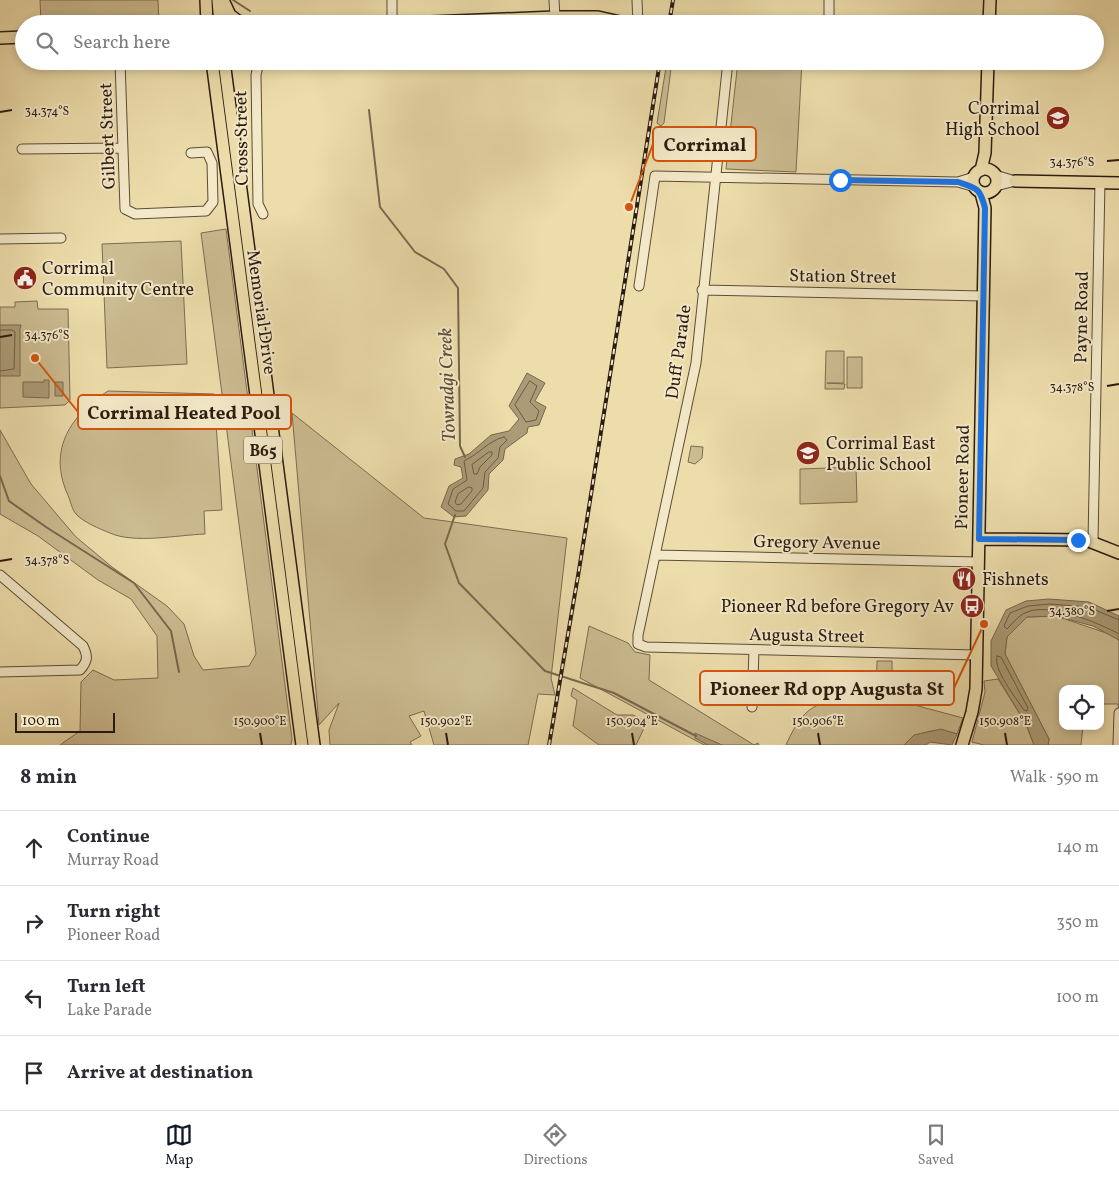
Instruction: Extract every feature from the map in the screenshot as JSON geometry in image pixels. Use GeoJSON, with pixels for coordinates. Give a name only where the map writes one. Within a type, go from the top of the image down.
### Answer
{"type":"FeatureCollection","features":[{"type":"Feature","properties":{"kind":"main road"},"geometry":{"type":"LineString","coordinates":[[206,0],[207,15]]}},
{"type":"Feature","properties":{"kind":"main road"},"geometry":{"type":"LineString","coordinates":[[218,0],[219,15]]}},
{"type":"Feature","properties":{"kind":"main road"},"geometry":{"type":"LineString","coordinates":[[223,0],[230,15]]}},
{"type":"Feature","properties":{"kind":"main road"},"geometry":{"type":"LineString","coordinates":[[989,15],[990,0]]}},
{"type":"Feature","properties":{"kind":"main road"},"geometry":{"type":"LineString","coordinates":[[0,38],[15,37]]}},
{"type":"Feature","properties":{"kind":"main road","name":"Memorial Drive"},"geometry":{"type":"LineString","coordinates":[[212,70],[302,745]]}},
{"type":"Feature","properties":{"kind":"main road","name":"Memorial Drive"},"geometry":{"type":"LineString","coordinates":[[225,70],[314,745]]}},
{"type":"Feature","properties":{"kind":"main road","name":"Pioneer Road"},"geometry":{"type":"LineString","coordinates":[[962,745],[975,697],[988,70]]}},
{"type":"Feature","properties":{"kind":"main road"},"geometry":{"type":"LineString","coordinates":[[1015,181],[1119,183]]}},
{"type":"Feature","properties":{"kind":"main road"},"geometry":{"type":"LineString","coordinates":[[979,539],[1093,541],[1119,553]]}},
{"type":"Feature","properties":{"kind":"street"},"geometry":{"type":"LineString","coordinates":[[392,0],[392,15]]}},
{"type":"Feature","properties":{"kind":"street"},"geometry":{"type":"LineString","coordinates":[[554,0],[555,15]]}},
{"type":"Feature","properties":{"kind":"street"},"geometry":{"type":"LineString","coordinates":[[638,0],[638,15]]}},
{"type":"Feature","properties":{"kind":"street"},"geometry":{"type":"LineString","coordinates":[[829,0],[829,15]]}},
{"type":"Feature","properties":{"kind":"street","name":"Gilbert Street"},"geometry":{"type":"LineString","coordinates":[[120,70],[125,209],[135,214],[206,211],[213,202],[212,163],[207,152],[191,153]]}},
{"type":"Feature","properties":{"kind":"street","name":"Cross Street"},"geometry":{"type":"LineString","coordinates":[[257,70],[258,204],[263,214]]}},
{"type":"Feature","properties":{"kind":"street","name":"Duff Parade"},"geometry":{"type":"LineString","coordinates":[[638,644],[638,635],[696,363],[702,290],[727,70]]}},
{"type":"Feature","properties":{"kind":"street"},"geometry":{"type":"LineString","coordinates":[[22,149],[123,148]]}},
{"type":"Feature","properties":{"kind":"street"},"geometry":{"type":"LineString","coordinates":[[639,286],[655,176],[958,182],[1015,181]]}},
{"type":"Feature","properties":{"kind":"street","name":"Payne Road"},"geometry":{"type":"LineString","coordinates":[[1093,541],[1100,182]]}},
{"type":"Feature","properties":{"kind":"street"},"geometry":{"type":"LineString","coordinates":[[0,239],[61,238]]}},
{"type":"Feature","properties":{"kind":"street","name":"Station Street"},"geometry":{"type":"LineString","coordinates":[[702,290],[983,296]]}},
{"type":"Feature","properties":{"kind":"street","name":"Gregory Avenue"},"geometry":{"type":"LineString","coordinates":[[655,555],[978,562]]}},
{"type":"Feature","properties":{"kind":"street"},"geometry":{"type":"LineString","coordinates":[[0,575],[83,646],[87,654],[86,663],[80,670],[0,672]]}},
{"type":"Feature","properties":{"kind":"street","name":"Augusta Street"},"geometry":{"type":"LineString","coordinates":[[638,644],[646,647],[976,655]]}},
{"type":"Feature","properties":{"kind":"street"},"geometry":{"type":"LineString","coordinates":[[752,707],[754,650]]}},
{"type":"Feature","properties":{"kind":"street"},"geometry":{"type":"LineString","coordinates":[[1118,745],[1119,713]]}},
{"type":"Feature","properties":{"kind":"shaded area"},"geometry":{"type":"Polygon","coordinates":[[[40,0],[158,0],[159,15],[41,15],[40,0]]]}},
{"type":"Feature","properties":{"kind":"shaded area"},"geometry":{"type":"Polygon","coordinates":[[[666,70],[671,70],[664,123],[661,126],[657,123],[666,70]]]}},
{"type":"Feature","properties":{"kind":"shaded area"},"geometry":{"type":"Polygon","coordinates":[[[737,70],[802,70],[796,172],[726,169],[737,70]]]}},
{"type":"Feature","properties":{"kind":"shaded area"},"geometry":{"type":"Polygon","coordinates":[[[226,229],[292,739],[291,745],[60,745],[80,731],[81,682],[93,670],[114,680],[158,678],[157,636],[131,599],[98,580],[38,536],[0,514],[0,430],[31,484],[76,537],[112,567],[167,606],[184,624],[194,656],[203,670],[249,666],[256,654],[201,233],[226,229]]]}},
{"type":"Feature","properties":{"kind":"shaded area"},"geometry":{"type":"Polygon","coordinates":[[[181,241],[187,364],[107,368],[102,244],[181,241]]]}},
{"type":"Feature","properties":{"kind":"shaded area"},"geometry":{"type":"Polygon","coordinates":[[[37,301],[38,309],[68,309],[70,400],[65,405],[0,408],[0,307],[15,307],[15,302],[37,301]]]}},
{"type":"Feature","properties":{"kind":"shaded area"},"geometry":{"type":"Polygon","coordinates":[[[826,351],[844,351],[844,383],[827,383],[845,384],[844,389],[825,389],[826,351]]]}},
{"type":"Feature","properties":{"kind":"shaded area"},"geometry":{"type":"Polygon","coordinates":[[[847,357],[862,357],[862,388],[847,388],[847,357]]]}},
{"type":"Feature","properties":{"kind":"shaded area"},"geometry":{"type":"Polygon","coordinates":[[[108,391],[214,394],[222,510],[204,511],[205,534],[131,538],[110,533],[92,525],[79,517],[75,512],[62,477],[60,462],[62,448],[66,434],[74,422],[95,400],[108,391]]]}},
{"type":"Feature","properties":{"kind":"shaded area"},"geometry":{"type":"Polygon","coordinates":[[[292,413],[424,518],[567,538],[551,678],[555,695],[538,694],[528,745],[434,745],[424,711],[409,716],[421,736],[410,742],[412,745],[330,745],[329,730],[339,703],[319,725],[292,413]]]}},
{"type":"Feature","properties":{"kind":"shaded area"},"geometry":{"type":"Polygon","coordinates":[[[691,446],[703,447],[702,458],[695,464],[688,462],[691,446]]]}},
{"type":"Feature","properties":{"kind":"shaded area"},"geometry":{"type":"Polygon","coordinates":[[[856,467],[857,502],[800,504],[800,469],[856,467]]]}},
{"type":"Feature","properties":{"kind":"shaded area"},"geometry":{"type":"Polygon","coordinates":[[[1056,616],[1115,636],[1119,641],[1119,713],[1118,704],[1104,704],[1104,685],[1059,685],[1059,730],[1083,730],[1081,745],[1048,745],[1049,739],[1005,654],[1007,637],[1027,617],[1056,616]]]}},
{"type":"Feature","properties":{"kind":"shaded area"},"geometry":{"type":"Polygon","coordinates":[[[589,626],[628,643],[635,652],[650,655],[649,680],[754,745],[704,745],[580,678],[589,626]]]}},
{"type":"Feature","properties":{"kind":"shaded area"},"geometry":{"type":"Polygon","coordinates":[[[877,661],[892,661],[892,699],[963,718],[957,734],[942,731],[922,733],[904,745],[786,745],[794,728],[811,709],[821,704],[832,702],[876,699],[877,661]]]}},
{"type":"Feature","properties":{"kind":"shaded area"},"geometry":{"type":"Polygon","coordinates":[[[998,679],[1026,724],[1034,745],[984,745],[972,742],[985,692],[984,681],[998,679]]]}},
{"type":"Feature","properties":{"kind":"shaded area"},"geometry":{"type":"Polygon","coordinates":[[[573,688],[617,715],[633,715],[647,722],[636,745],[599,745],[573,726],[577,700],[571,696],[573,688]]]}},
{"type":"Feature","properties":{"kind":"water"},"geometry":{"type":"Polygon","coordinates":[[[0,325],[21,325],[20,376],[0,376],[0,325]]]}},
{"type":"Feature","properties":{"kind":"water"},"geometry":{"type":"Polygon","coordinates":[[[527,373],[545,383],[535,401],[546,407],[539,425],[528,427],[527,433],[505,449],[503,460],[489,474],[488,490],[466,516],[454,517],[441,507],[449,486],[463,478],[461,467],[454,465],[455,459],[469,454],[491,435],[509,431],[519,419],[509,406],[527,373]]]}},
{"type":"Feature","properties":{"kind":"water"},"geometry":{"type":"Polygon","coordinates":[[[44,380],[49,380],[49,398],[23,397],[23,382],[44,382],[44,380]]]}},
{"type":"Feature","properties":{"kind":"water"},"geometry":{"type":"Polygon","coordinates":[[[55,382],[63,382],[63,396],[55,396],[55,382]]]}},
{"type":"Feature","properties":{"kind":"water"},"geometry":{"type":"Polygon","coordinates":[[[1049,599],[1089,602],[1119,616],[1119,640],[1093,626],[1056,616],[1027,617],[1007,637],[1005,654],[1049,739],[1048,745],[1034,745],[1026,724],[991,666],[991,641],[1006,610],[1026,601],[1049,599]]]}},
{"type":"Feature","properties":{"kind":"water"},"geometry":{"type":"Polygon","coordinates":[[[941,729],[957,734],[952,745],[930,742],[926,745],[904,745],[914,735],[941,729]]]}},
{"type":"Feature","properties":{"kind":"water"},"geometry":{"type":"Polygon","coordinates":[[[695,733],[722,745],[708,745],[695,738],[695,733]]]}},
{"type":"Feature","properties":{"kind":"waterway"},"geometry":{"type":"LineString","coordinates":[[233,0],[250,11]]}},
{"type":"Feature","properties":{"kind":"waterway","name":"Towradgi Creek"},"geometry":{"type":"LineString","coordinates":[[369,110],[380,207],[415,252],[444,269],[458,288],[460,446],[465,457]]}},
{"type":"Feature","properties":{"kind":"waterway"},"geometry":{"type":"LineString","coordinates":[[0,476],[9,501],[134,583],[171,631],[179,672]]}},
{"type":"Feature","properties":{"kind":"waterway","name":"Towradgi Creek"},"geometry":{"type":"LineString","coordinates":[[455,515],[445,544],[459,583],[545,671],[614,693],[696,736]]}},
{"type":"Feature","properties":{"kind":"railway"},"geometry":{"type":"LineString","coordinates":[[670,15],[673,0]]}},
{"type":"Feature","properties":{"kind":"railway"},"geometry":{"type":"LineString","coordinates":[[549,745],[579,570],[659,70]]}},
{"type":"Feature","properties":{"kind":"place","name":"Corrimal High School"},"geometry":{"type":"Point","coordinates":[1058,118]}},
{"type":"Feature","properties":{"kind":"place","name":"Corrimal"},"geometry":{"type":"Point","coordinates":[629,207]}},
{"type":"Feature","properties":{"kind":"place","name":"Corrimal Community Centre"},"geometry":{"type":"Point","coordinates":[25,278]}},
{"type":"Feature","properties":{"kind":"place","name":"Corrimal Heated Pool"},"geometry":{"type":"Point","coordinates":[35,358]}},
{"type":"Feature","properties":{"kind":"place","name":"Corrimal East Public School"},"geometry":{"type":"Point","coordinates":[808,453]}},
{"type":"Feature","properties":{"kind":"place","name":"Fishnets"},"geometry":{"type":"Point","coordinates":[964,579]}},
{"type":"Feature","properties":{"kind":"place","name":"Pioneer Rd before Gregory Av"},"geometry":{"type":"Point","coordinates":[972,606]}},
{"type":"Feature","properties":{"kind":"place","name":"Pioneer Rd opp Augusta St"},"geometry":{"type":"Point","coordinates":[984,624]}},
{"type":"Feature","properties":{"kind":"route"},"geometry":{"type":"LineString","coordinates":[[840,180],[958,182],[975,187],[981,192],[985,208],[979,539],[1078,540]]}}]}
